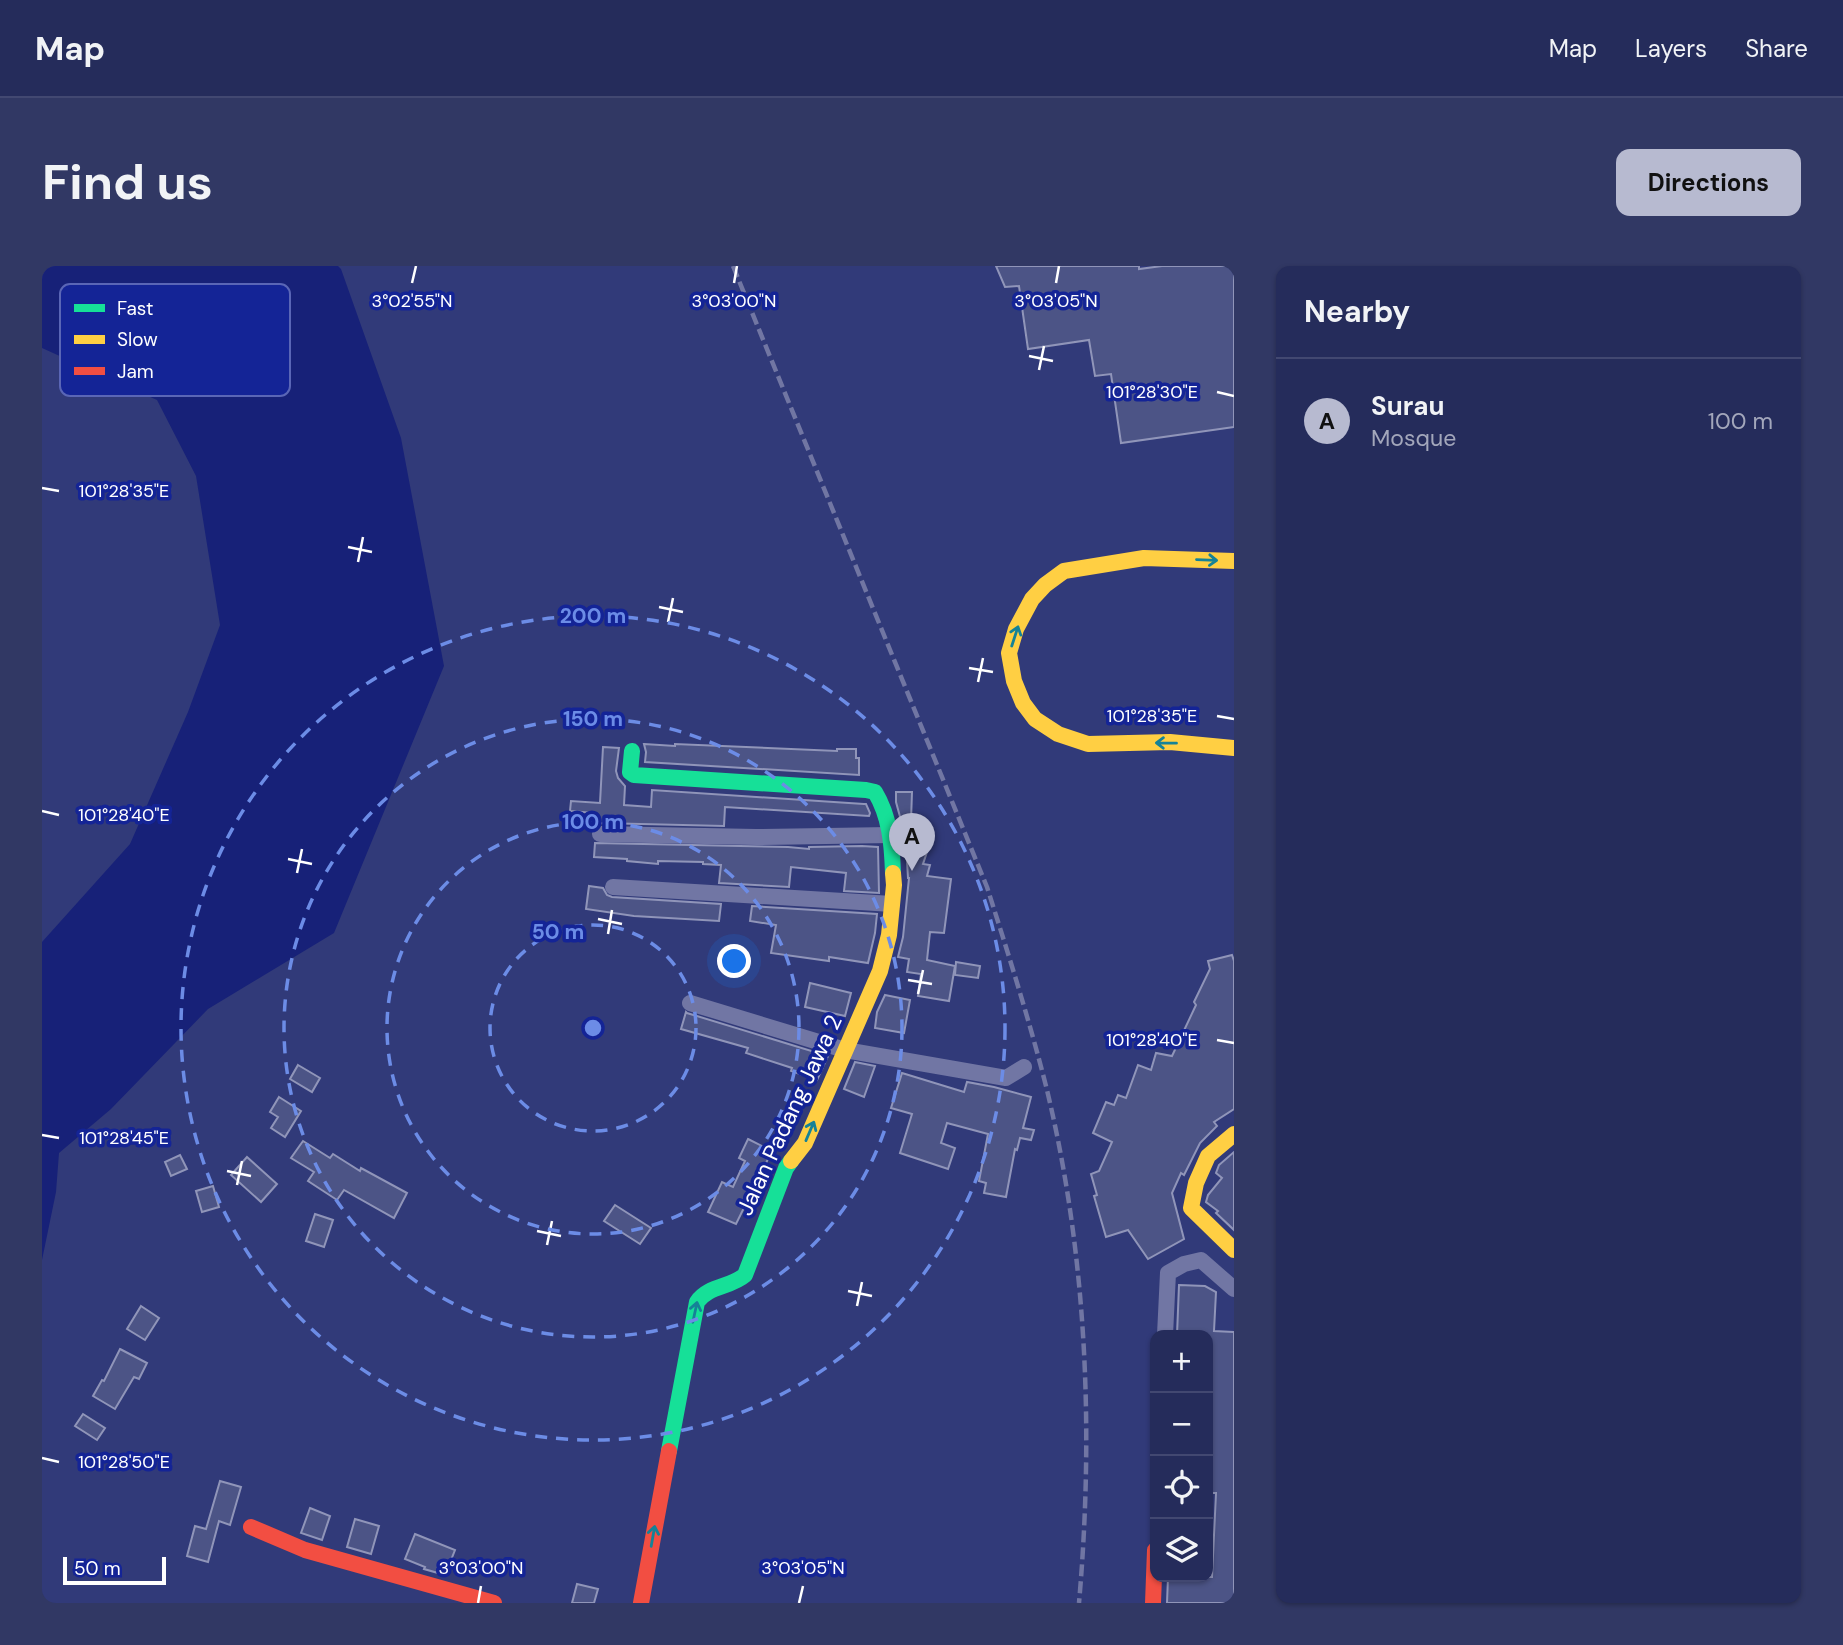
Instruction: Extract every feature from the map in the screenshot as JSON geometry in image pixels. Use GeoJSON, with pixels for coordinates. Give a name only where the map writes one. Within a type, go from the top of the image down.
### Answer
{"type":"FeatureCollection","features":[{"type":"Feature","properties":{"kind":"street"},"geometry":{"type":"LineString","coordinates":[[1234,561],[1144,558],[1064,571],[1032,599],[1016,629],[1009,653],[1014,681],[1023,703],[1035,719],[1058,734],[1088,744],[1170,742],[1234,748]]}},
{"type":"Feature","properties":{"kind":"street","name":"Jalan Padang Jawa 2"},"geometry":{"type":"LineString","coordinates":[[632,751],[631,772],[634,775],[875,792],[882,804],[891,835],[894,885],[889,935],[880,971],[805,1143],[786,1168],[745,1275],[741,1280],[708,1290],[701,1294],[697,1302],[641,1603]]}},
{"type":"Feature","properties":{"kind":"street"},"geometry":{"type":"LineString","coordinates":[[600,834],[716,837],[891,835]]}},
{"type":"Feature","properties":{"kind":"street"},"geometry":{"type":"LineString","coordinates":[[614,887],[892,904]]}},
{"type":"Feature","properties":{"kind":"street"},"geometry":{"type":"LineString","coordinates":[[690,1003],[845,1050],[1006,1078],[1024,1067]]}},
{"type":"Feature","properties":{"kind":"street"},"geometry":{"type":"LineString","coordinates":[[1234,1135],[1208,1156],[1196,1183],[1191,1208],[1234,1250]]}},
{"type":"Feature","properties":{"kind":"street"},"geometry":{"type":"LineString","coordinates":[[1165,1330],[1168,1273],[1184,1264],[1201,1260],[1234,1289]]}},
{"type":"Feature","properties":{"kind":"street"},"geometry":{"type":"LineString","coordinates":[[251,1527],[306,1550],[494,1603]]}},
{"type":"Feature","properties":{"kind":"street"},"geometry":{"type":"LineString","coordinates":[[1153,1603],[1154,1582]]}},
{"type":"Feature","properties":{"kind":"shaded area"},"geometry":{"type":"Polygon","coordinates":[[[42,266],[338,266],[401,438],[444,666],[334,933],[208,1009],[111,1109],[59,1153],[56,1192],[42,1260],[42,942],[130,844],[188,712],[220,625],[196,476],[157,400],[148,396],[290,396],[290,284],[60,284],[60,356],[42,348],[42,266]]]}},
{"type":"Feature","properties":{"kind":"building"},"geometry":{"type":"Polygon","coordinates":[[[996,266],[1139,266],[1139,269],[1162,266],[1234,266],[1234,427],[1121,443],[1111,374],[1095,376],[1089,340],[1028,349],[1019,286],[1005,287],[996,266]]]}},
{"type":"Feature","properties":{"kind":"building"},"geometry":{"type":"Polygon","coordinates":[[[644,744],[837,751],[856,749],[859,775],[645,762],[644,744]]]}},
{"type":"Feature","properties":{"kind":"building"},"geometry":{"type":"Polygon","coordinates":[[[603,747],[619,748],[616,771],[625,786],[624,805],[651,807],[652,790],[866,804],[870,813],[869,816],[725,807],[724,826],[600,823],[592,827],[593,813],[570,811],[571,801],[600,803],[603,747]]]}},
{"type":"Feature","properties":{"kind":"building"},"geometry":{"type":"Polygon","coordinates":[[[896,792],[912,792],[911,821],[913,820],[914,835],[905,835],[896,792]]]}},
{"type":"Feature","properties":{"kind":"building"},"geometry":{"type":"Polygon","coordinates":[[[907,838],[924,844],[922,850],[927,852],[923,864],[930,865],[927,876],[951,879],[944,933],[930,932],[927,960],[955,966],[949,1001],[918,996],[921,974],[907,972],[909,959],[898,957],[903,937],[909,878],[907,838]]]}},
{"type":"Feature","properties":{"kind":"building"},"geometry":{"type":"Polygon","coordinates":[[[595,843],[809,849],[878,847],[879,893],[844,891],[846,873],[791,867],[789,887],[719,883],[721,865],[658,861],[658,864],[594,857],[595,843]]]}},
{"type":"Feature","properties":{"kind":"building"},"geometry":{"type":"Polygon","coordinates":[[[589,886],[603,888],[607,895],[612,897],[721,904],[719,921],[634,916],[586,909],[589,886]]]}},
{"type":"Feature","properties":{"kind":"building"},"geometry":{"type":"Polygon","coordinates":[[[752,906],[877,914],[868,963],[771,953],[776,925],[750,921],[752,906]]]}},
{"type":"Feature","properties":{"kind":"building"},"geometry":{"type":"Polygon","coordinates":[[[1232,955],[1234,1109],[1214,1122],[1217,1126],[1200,1143],[1172,1193],[1184,1239],[1148,1259],[1128,1230],[1106,1237],[1094,1196],[1097,1195],[1091,1174],[1099,1171],[1112,1142],[1093,1133],[1106,1102],[1114,1105],[1118,1095],[1126,1098],[1138,1065],[1151,1070],[1156,1053],[1172,1056],[1210,969],[1208,961],[1232,955]]]}},
{"type":"Feature","properties":{"kind":"building"},"geometry":{"type":"Polygon","coordinates":[[[956,962],[980,966],[978,978],[955,975],[956,962]]]}},
{"type":"Feature","properties":{"kind":"building"},"geometry":{"type":"Polygon","coordinates":[[[810,983],[851,993],[845,1016],[805,1007],[810,983]]]}},
{"type":"Feature","properties":{"kind":"building"},"geometry":{"type":"Polygon","coordinates":[[[885,995],[910,1000],[904,1033],[875,1028],[877,1012],[885,995]]]}},
{"type":"Feature","properties":{"kind":"building"},"geometry":{"type":"Polygon","coordinates":[[[686,1012],[828,1056],[817,1080],[791,1071],[792,1068],[746,1053],[748,1048],[681,1029],[686,1012]]]}},
{"type":"Feature","properties":{"kind":"building"},"geometry":{"type":"Polygon","coordinates":[[[855,1062],[875,1066],[864,1097],[844,1089],[855,1062]]]}},
{"type":"Feature","properties":{"kind":"building"},"geometry":{"type":"Polygon","coordinates":[[[298,1065],[320,1078],[312,1092],[290,1079],[298,1065]]]}},
{"type":"Feature","properties":{"kind":"building"},"geometry":{"type":"Polygon","coordinates":[[[902,1073],[964,1092],[967,1082],[1031,1097],[1023,1128],[1034,1130],[1031,1140],[1020,1138],[1017,1150],[1015,1149],[1006,1197],[984,1193],[986,1183],[979,1181],[988,1134],[947,1123],[941,1143],[955,1148],[948,1169],[900,1153],[912,1114],[891,1108],[902,1073]]]}},
{"type":"Feature","properties":{"kind":"building"},"geometry":{"type":"Polygon","coordinates":[[[279,1097],[301,1111],[285,1137],[271,1128],[278,1117],[270,1112],[279,1097]]]}},
{"type":"Feature","properties":{"kind":"building"},"geometry":{"type":"Polygon","coordinates":[[[748,1139],[772,1151],[736,1224],[708,1212],[722,1182],[733,1187],[745,1161],[739,1158],[748,1139]]]}},
{"type":"Feature","properties":{"kind":"building"},"geometry":{"type":"Polygon","coordinates":[[[303,1141],[330,1158],[333,1154],[360,1171],[361,1168],[407,1193],[394,1218],[344,1190],[337,1200],[308,1181],[314,1172],[291,1158],[303,1141]]]}},
{"type":"Feature","properties":{"kind":"building"},"geometry":{"type":"Polygon","coordinates":[[[1234,1152],[1234,1230],[1216,1213],[1218,1211],[1206,1202],[1208,1195],[1222,1178],[1216,1173],[1219,1165],[1234,1152]]]}},
{"type":"Feature","properties":{"kind":"building"},"geometry":{"type":"Polygon","coordinates":[[[180,1155],[187,1169],[171,1176],[165,1162],[180,1155]]]}},
{"type":"Feature","properties":{"kind":"building"},"geometry":{"type":"Polygon","coordinates":[[[247,1157],[277,1184],[261,1202],[231,1175],[247,1157]]]}},
{"type":"Feature","properties":{"kind":"building"},"geometry":{"type":"Polygon","coordinates":[[[213,1186],[219,1207],[202,1212],[196,1191],[213,1186]]]}},
{"type":"Feature","properties":{"kind":"building"},"geometry":{"type":"Polygon","coordinates":[[[615,1205],[651,1228],[640,1244],[604,1221],[615,1205]]]}},
{"type":"Feature","properties":{"kind":"building"},"geometry":{"type":"Polygon","coordinates":[[[315,1214],[333,1220],[324,1247],[306,1241],[315,1214]]]}},
{"type":"Feature","properties":{"kind":"building"},"geometry":{"type":"Polygon","coordinates":[[[1179,1285],[1205,1286],[1216,1292],[1214,1331],[1234,1332],[1234,1603],[1167,1603],[1168,1582],[1213,1582],[1216,1493],[1213,1493],[1213,1330],[1177,1330],[1179,1285]]]}},
{"type":"Feature","properties":{"kind":"building"},"geometry":{"type":"Polygon","coordinates":[[[141,1306],[159,1318],[145,1340],[127,1329],[141,1306]]]}},
{"type":"Feature","properties":{"kind":"building"},"geometry":{"type":"Polygon","coordinates":[[[120,1349],[147,1363],[139,1379],[134,1377],[115,1409],[93,1396],[120,1349]]]}},
{"type":"Feature","properties":{"kind":"building"},"geometry":{"type":"Polygon","coordinates":[[[83,1414],[105,1428],[97,1440],[75,1426],[83,1414]]]}},
{"type":"Feature","properties":{"kind":"building"},"geometry":{"type":"Polygon","coordinates":[[[220,1481],[241,1487],[230,1525],[219,1521],[208,1562],[187,1556],[195,1526],[206,1529],[220,1481]]]}},
{"type":"Feature","properties":{"kind":"building"},"geometry":{"type":"Polygon","coordinates":[[[310,1508],[330,1516],[322,1540],[301,1533],[310,1508]]]}},
{"type":"Feature","properties":{"kind":"building"},"geometry":{"type":"Polygon","coordinates":[[[355,1519],[379,1526],[371,1554],[347,1547],[355,1519]]]}},
{"type":"Feature","properties":{"kind":"building"},"geometry":{"type":"Polygon","coordinates":[[[415,1534],[455,1550],[445,1575],[424,1569],[425,1567],[405,1559],[415,1534]]]}},
{"type":"Feature","properties":{"kind":"building"},"geometry":{"type":"Polygon","coordinates":[[[577,1584],[598,1589],[594,1603],[572,1603],[577,1584]]]}},
{"type":"Feature","properties":{"kind":"railway"},"geometry":{"type":"LineString","coordinates":[[733,266],[987,887],[1046,1086],[1071,1213],[1084,1343],[1086,1473],[1079,1603]]}},
{"type":"Feature","properties":{"kind":"traffic: fast"},"geometry":{"type":"LineString","coordinates":[[632,751],[630,772],[634,775],[875,792],[887,821],[893,873]]}},
{"type":"Feature","properties":{"kind":"traffic: fast"},"geometry":{"type":"LineString","coordinates":[[669,1451],[697,1302],[707,1292],[745,1275],[791,1161]]}},
{"type":"Feature","properties":{"kind":"traffic: slow"},"geometry":{"type":"LineString","coordinates":[[1234,561],[1144,558],[1064,571],[1032,599],[1016,629],[1009,653],[1014,681],[1023,703],[1035,719],[1058,734],[1088,744],[1170,742],[1234,748]]}},
{"type":"Feature","properties":{"kind":"traffic: slow"},"geometry":{"type":"LineString","coordinates":[[791,1161],[805,1143],[880,971],[889,935],[893,873]]}},
{"type":"Feature","properties":{"kind":"traffic: slow"},"geometry":{"type":"LineString","coordinates":[[1234,1134],[1208,1156],[1196,1183],[1191,1208],[1234,1250]]}},
{"type":"Feature","properties":{"kind":"traffic: jam"},"geometry":{"type":"LineString","coordinates":[[641,1603],[669,1451]]}},
{"type":"Feature","properties":{"kind":"traffic: jam"},"geometry":{"type":"LineString","coordinates":[[251,1527],[305,1550],[494,1603]]}},
{"type":"Feature","properties":{"kind":"traffic: jam"},"geometry":{"type":"LineString","coordinates":[[1153,1603],[1154,1582]]}},
{"type":"Feature","properties":{"kind":"place","name":"Surau"},"geometry":{"type":"Point","coordinates":[912,871]}}]}
